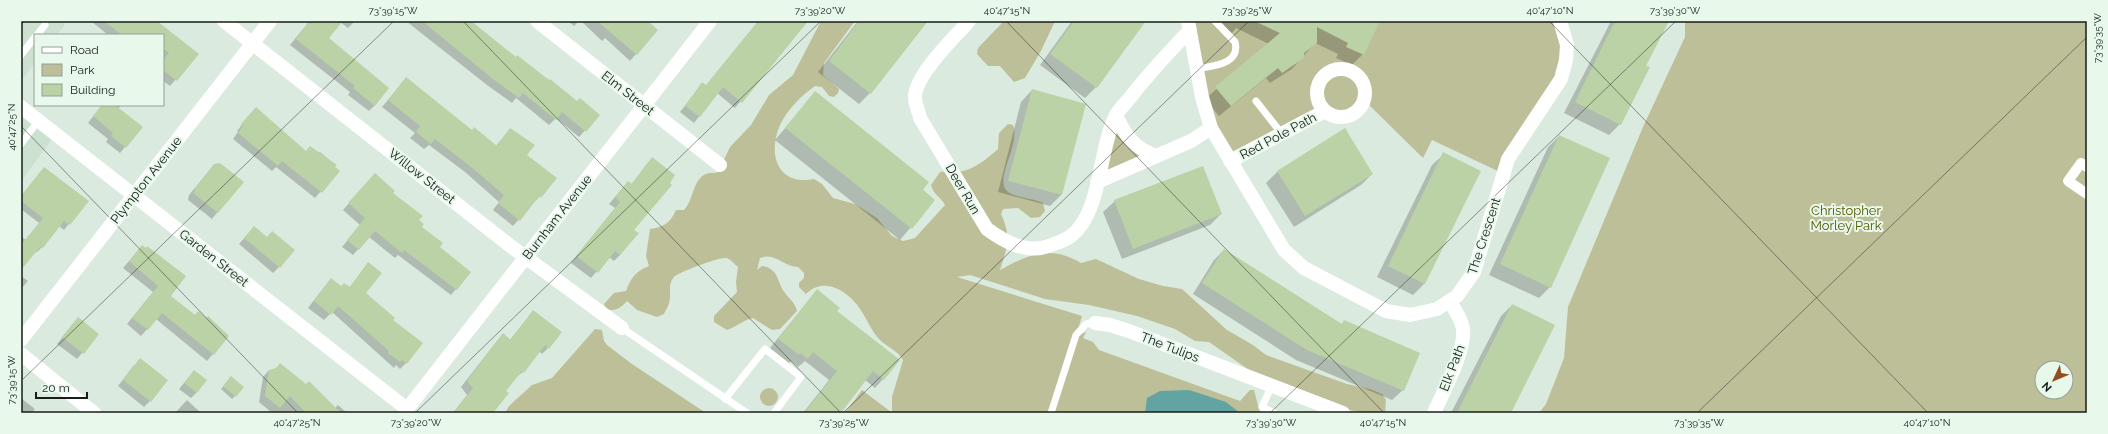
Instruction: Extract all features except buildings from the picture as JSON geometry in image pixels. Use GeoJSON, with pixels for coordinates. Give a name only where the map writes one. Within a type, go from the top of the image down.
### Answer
{"type":"FeatureCollection","features":[{"type":"Feature","properties":{"kind":"street","name":"Willow Street"},"geometry":{"type":"LineString","coordinates":[[224,21],[526,257],[622,328]]}},
{"type":"Feature","properties":{"kind":"street","name":"Plympton Avenue"},"geometry":{"type":"LineString","coordinates":[[21,340],[270,21]]}},
{"type":"Feature","properties":{"kind":"street","name":"Elm Street"},"geometry":{"type":"LineString","coordinates":[[537,21],[720,165]]}},
{"type":"Feature","properties":{"kind":"street","name":"Burnham Avenue"},"geometry":{"type":"LineString","coordinates":[[405,411],[710,21]]}},
{"type":"Feature","properties":{"kind":"street","name":"Deer Run"},"geometry":{"type":"LineString","coordinates":[[969,21],[921,76],[916,87],[915,98],[920,118],[987,228],[1002,240],[1027,248],[1042,248],[1064,240],[1082,225],[1090,212],[1105,148],[1116,115],[1189,25]]}},
{"type":"Feature","properties":{"kind":"street","name":"The Crescent"},"geometry":{"type":"LineString","coordinates":[[1211,128],[1284,250],[1304,268],[1386,311],[1401,314],[1427,312],[1437,309],[1457,296],[1468,283],[1474,272],[1508,159],[1561,79],[1566,60],[1567,45],[1560,21]]}},
{"type":"Feature","properties":{"kind":"street","name":"Deer Run"},"geometry":{"type":"LineString","coordinates":[[1189,25],[1196,69],[1211,128]]}},
{"type":"Feature","properties":{"kind":"street","name":"Garden Street"},"geometry":{"type":"LineString","coordinates":[[21,107],[405,411]]}},
{"type":"Feature","properties":{"kind":"street","name":"Red Pole Path"},"geometry":{"type":"LineString","coordinates":[[1230,161],[1325,111]]}},
{"type":"Feature","properties":{"kind":"street"},"geometry":{"type":"LineString","coordinates":[[1116,115],[1128,138],[1142,150],[1157,156]]}},
{"type":"Feature","properties":{"kind":"street"},"geometry":{"type":"LineString","coordinates":[[1097,182],[1192,141],[1211,128]]}},
{"type":"Feature","properties":{"kind":"street"},"geometry":{"type":"LineString","coordinates":[[2087,167],[2081,163],[2068,181],[2087,194]]}},
{"type":"Feature","properties":{"kind":"street","name":"Elk Path"},"geometry":{"type":"LineString","coordinates":[[1434,413],[1462,346],[1463,328],[1460,318],[1449,301]]}},
{"type":"Feature","properties":{"kind":"street","name":"The Tulips"},"geometry":{"type":"LineString","coordinates":[[1095,322],[1129,331],[1272,385],[1326,410],[1343,413]]}},
{"type":"Feature","properties":{"kind":"street"},"geometry":{"type":"LineString","coordinates":[[21,354],[94,413]]}},
{"type":"Feature","properties":{"kind":"lane"},"geometry":{"type":"LineString","coordinates":[[1196,69],[1224,63],[1232,58],[1236,53],[1235,42],[1215,21]]}},
{"type":"Feature","properties":{"kind":"lane"},"geometry":{"type":"LineString","coordinates":[[38,34],[45,25]]}},
{"type":"Feature","properties":{"kind":"lane"},"geometry":{"type":"LineString","coordinates":[[21,55],[34,39]]}},
{"type":"Feature","properties":{"kind":"lane"},"geometry":{"type":"LineString","coordinates":[[1256,101],[1282,134]]}},
{"type":"Feature","properties":{"kind":"lane"},"geometry":{"type":"LineString","coordinates":[[21,144],[38,121]]}},
{"type":"Feature","properties":{"kind":"lane","name":"The Tulips"},"geometry":{"type":"LineString","coordinates":[[1051,413],[1076,335],[1086,324],[1095,322]]}},
{"type":"Feature","properties":{"kind":"lane"},"geometry":{"type":"LineString","coordinates":[[622,328],[747,413]]}},
{"type":"Feature","properties":{"kind":"lane"},"geometry":{"type":"LineString","coordinates":[[726,399],[765,349],[801,377],[774,413]]}},
{"type":"Feature","properties":{"kind":"lane"},"geometry":{"type":"LineString","coordinates":[[1272,385],[1262,407],[1274,413]]}},
{"type":"Feature","properties":{"kind":"shaded area"},"geometry":{"type":"Polygon","coordinates":[[[21,21],[61,21],[65,25],[58,34],[34,34],[34,64],[21,81],[21,21]]]}},
{"type":"Feature","properties":{"kind":"shaded area"},"geometry":{"type":"Polygon","coordinates":[[[21,107],[56,134],[21,181],[21,107]]]}},
{"type":"Feature","properties":{"kind":"green space"},"geometry":{"type":"Polygon","coordinates":[[[821,21],[855,21],[824,63],[823,75],[839,89],[838,93],[834,97],[829,96],[822,87],[815,86],[795,103],[780,125],[776,136],[775,147],[779,166],[784,173],[792,178],[802,180],[814,179],[822,184],[833,198],[855,204],[877,218],[892,236],[903,241],[915,238],[945,205],[933,191],[931,185],[940,172],[963,171],[977,165],[998,149],[999,133],[1008,124],[1013,125],[1015,133],[1014,142],[1005,170],[1004,185],[1010,193],[1019,197],[1043,203],[1045,211],[1040,217],[1031,218],[1018,208],[1003,209],[1001,214],[1006,230],[1007,242],[1005,255],[1000,270],[1030,256],[1050,253],[1060,254],[1081,263],[1096,259],[1139,279],[1163,286],[1182,289],[1227,330],[1253,345],[1266,355],[1347,384],[1370,389],[1382,394],[1386,400],[1385,413],[1367,413],[1349,410],[1252,372],[1209,342],[1195,341],[1175,329],[1137,316],[1089,305],[1045,299],[970,275],[957,277],[1082,316],[1076,336],[1086,332],[1083,338],[1093,342],[1099,350],[1240,401],[1250,390],[1254,390],[1260,413],[892,413],[892,397],[903,360],[901,357],[877,336],[855,302],[849,297],[835,288],[828,286],[820,286],[806,294],[799,287],[799,283],[804,278],[804,273],[798,267],[788,265],[771,257],[760,258],[757,270],[762,266],[768,267],[775,273],[782,289],[795,305],[797,311],[780,329],[772,330],[753,318],[727,330],[714,322],[714,316],[737,292],[736,282],[738,267],[731,260],[726,258],[699,265],[674,277],[670,286],[670,300],[668,306],[664,314],[657,317],[637,310],[627,301],[618,309],[606,309],[604,304],[614,293],[626,291],[634,276],[649,266],[646,256],[650,229],[666,224],[676,210],[684,210],[690,201],[696,185],[701,177],[708,173],[718,172],[730,147],[751,125],[769,95],[793,75],[821,21]]]}},
{"type":"Feature","properties":{"kind":"green space"},"geometry":{"type":"Polygon","coordinates":[[[1004,21],[1055,21],[1041,51],[1025,78],[1014,82],[1000,66],[988,66],[977,54],[978,48],[1004,21]]]}},
{"type":"Feature","properties":{"kind":"green space"},"geometry":{"type":"Polygon","coordinates":[[[1188,21],[1560,21],[1566,60],[1504,174],[1432,140],[1423,158],[1364,100],[1361,106],[1352,113],[1342,116],[1325,111],[1230,161],[1211,128],[1188,21]]]}},
{"type":"Feature","properties":{"kind":"green space","name":"Christopher Morley Park"},"geometry":{"type":"Polygon","coordinates":[[[1685,21],[2087,21],[2087,413],[1539,413],[1546,404],[1564,358],[1568,307],[1643,127],[1685,37],[1685,21]]]}},
{"type":"Feature","properties":{"kind":"green space"},"geometry":{"type":"Polygon","coordinates":[[[1116,115],[1148,153],[1097,182],[1116,115]]]}},
{"type":"Feature","properties":{"kind":"green space"},"geometry":{"type":"Polygon","coordinates":[[[595,329],[602,330],[604,341],[607,345],[632,364],[706,413],[505,413],[509,406],[532,385],[552,378],[595,329]]]}},
{"type":"Feature","properties":{"kind":"green space"},"geometry":{"type":"Polygon","coordinates":[[[765,388],[773,388],[778,393],[776,404],[773,406],[765,406],[760,401],[760,393],[765,388]]]}},
{"type":"Feature","properties":{"kind":"green space"},"geometry":{"type":"Polygon","coordinates":[[[862,390],[891,412],[845,413],[862,390]]]}},
{"type":"Feature","properties":{"kind":"water"},"geometry":{"type":"Polygon","coordinates":[[[1189,390],[1226,402],[1240,413],[1145,413],[1147,398],[1160,391],[1189,390]]]}}]}
